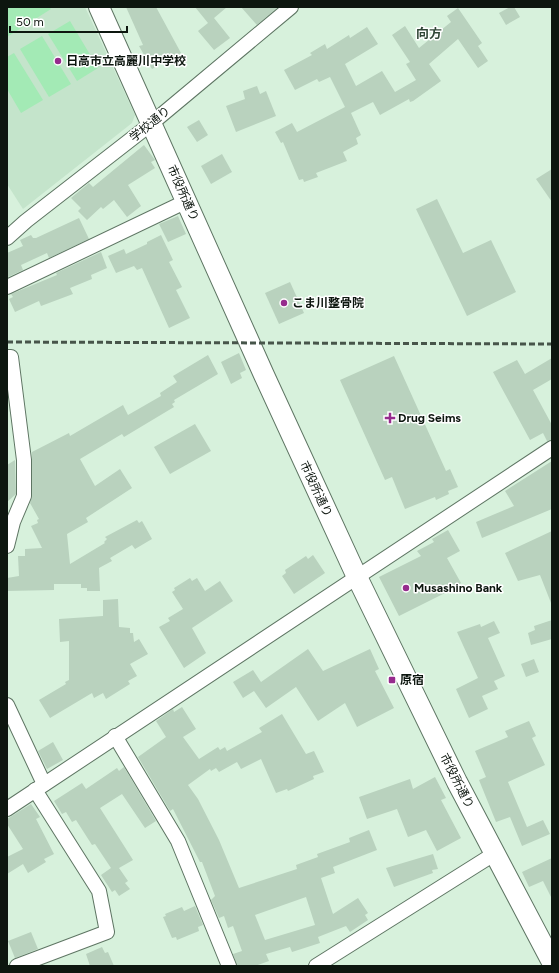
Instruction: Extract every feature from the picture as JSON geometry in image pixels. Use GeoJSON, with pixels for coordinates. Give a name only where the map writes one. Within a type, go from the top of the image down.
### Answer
{"type":"FeatureCollection","features":[{"type":"Feature","properties":{"kind":"street","name":"市役所通り"},"geometry":{"type":"LineString","coordinates":[[99,7],[261,368],[357,577],[454,776],[552,962]]}},
{"type":"Feature","properties":{"kind":"street","name":"学校通り"},"geometry":{"type":"LineString","coordinates":[[7,238],[26,221],[152,123],[291,7]]}},
{"type":"Feature","properties":{"kind":"street"},"geometry":{"type":"LineString","coordinates":[[7,287],[187,201]]}},
{"type":"Feature","properties":{"kind":"street"},"geometry":{"type":"LineString","coordinates":[[7,357],[11,357],[24,460],[24,496],[10,517],[7,546]]}},
{"type":"Feature","properties":{"kind":"street"},"geometry":{"type":"LineString","coordinates":[[7,809],[115,736],[552,448]]}},
{"type":"Feature","properties":{"kind":"street"},"geometry":{"type":"LineString","coordinates":[[7,705],[40,787],[99,891],[107,932],[17,966]]}},
{"type":"Feature","properties":{"kind":"street"},"geometry":{"type":"LineString","coordinates":[[115,736],[178,841],[229,966]]}},
{"type":"Feature","properties":{"kind":"street"},"geometry":{"type":"LineString","coordinates":[[316,966],[494,854]]}},
{"type":"Feature","properties":{"kind":"shaded area","name":"日高市立高麗川中学校"},"geometry":{"type":"Polygon","coordinates":[[[7,7],[85,7],[135,115],[132,123],[23,209],[7,184],[7,7]]]}},
{"type":"Feature","properties":{"kind":"green space"},"geometry":{"type":"Polygon","coordinates":[[[7,7],[49,7],[51,9],[7,37],[7,7]]]}},
{"type":"Feature","properties":{"kind":"green space"},"geometry":{"type":"Polygon","coordinates":[[[70,21],[98,68],[77,81],[48,34],[70,21]]]}},
{"type":"Feature","properties":{"kind":"green space"},"geometry":{"type":"Polygon","coordinates":[[[42,36],[71,84],[49,97],[20,49],[42,36]]]}},
{"type":"Feature","properties":{"kind":"green space"},"geometry":{"type":"Polygon","coordinates":[[[14,53],[43,100],[21,113],[7,89],[7,57],[14,53]]]}},
{"type":"Feature","properties":{"kind":"building"},"geometry":{"type":"Polygon","coordinates":[[[126,7],[156,7],[181,53],[152,69],[139,46],[143,45],[126,7]]]}},
{"type":"Feature","properties":{"kind":"building"},"geometry":{"type":"Polygon","coordinates":[[[195,7],[227,7],[214,18],[230,38],[214,50],[198,31],[208,23],[195,7]]]}},
{"type":"Feature","properties":{"kind":"building"},"geometry":{"type":"Polygon","coordinates":[[[241,7],[278,7],[257,25],[241,7]]]}},
{"type":"Feature","properties":{"kind":"building"},"geometry":{"type":"Polygon","coordinates":[[[510,7],[514,7],[520,17],[506,25],[499,13],[510,7]]]}},
{"type":"Feature","properties":{"kind":"building"},"geometry":{"type":"Polygon","coordinates":[[[458,8],[482,43],[478,46],[488,61],[478,68],[458,39],[429,64],[441,81],[413,101],[410,102],[409,99],[380,115],[373,102],[351,113],[361,135],[356,138],[358,144],[343,152],[347,161],[316,173],[318,177],[304,182],[303,179],[299,180],[283,142],[281,143],[275,132],[292,123],[297,132],[345,107],[330,77],[319,82],[317,79],[295,90],[284,70],[312,55],[310,53],[325,44],[327,49],[349,35],[350,38],[367,27],[378,44],[345,64],[356,86],[382,71],[395,92],[416,80],[406,64],[410,62],[392,35],[405,26],[419,48],[451,22],[447,16],[458,8]]]}},
{"type":"Feature","properties":{"kind":"building"},"geometry":{"type":"Polygon","coordinates":[[[257,86],[260,94],[266,91],[276,116],[236,132],[226,106],[245,99],[243,91],[257,86]]]}},
{"type":"Feature","properties":{"kind":"building"},"geometry":{"type":"Polygon","coordinates":[[[199,120],[208,135],[197,142],[187,127],[199,120]]]}},
{"type":"Feature","properties":{"kind":"building"},"geometry":{"type":"Polygon","coordinates":[[[144,145],[155,160],[151,162],[155,168],[128,185],[141,206],[127,217],[114,200],[103,209],[101,207],[87,220],[78,211],[81,208],[71,198],[89,183],[93,187],[144,145]]]}},
{"type":"Feature","properties":{"kind":"building"},"geometry":{"type":"Polygon","coordinates":[[[222,154],[232,172],[211,184],[201,166],[222,154]]]}},
{"type":"Feature","properties":{"kind":"building"},"geometry":{"type":"Polygon","coordinates":[[[552,169],[552,202],[536,179],[552,169]]]}},
{"type":"Feature","properties":{"kind":"building"},"geometry":{"type":"Polygon","coordinates":[[[437,199],[463,253],[491,240],[516,292],[467,316],[416,209],[437,199]]]}},
{"type":"Feature","properties":{"kind":"building"},"geometry":{"type":"Polygon","coordinates":[[[178,216],[186,234],[168,242],[159,224],[178,216]]]}},
{"type":"Feature","properties":{"kind":"building"},"geometry":{"type":"Polygon","coordinates":[[[79,218],[89,239],[49,258],[47,253],[21,265],[23,270],[8,277],[7,253],[23,246],[20,240],[31,235],[33,238],[36,238],[79,218]]]}},
{"type":"Feature","properties":{"kind":"building"},"geometry":{"type":"Polygon","coordinates":[[[161,235],[173,260],[169,262],[182,287],[176,290],[190,318],[169,328],[142,268],[137,270],[134,266],[116,273],[108,256],[124,249],[126,254],[147,244],[147,242],[161,235]]]}},
{"type":"Feature","properties":{"kind":"building"},"geometry":{"type":"Polygon","coordinates":[[[101,252],[107,268],[91,275],[92,279],[70,288],[73,294],[41,306],[39,301],[15,312],[9,299],[13,297],[11,294],[57,275],[56,273],[101,252]]]}},
{"type":"Feature","properties":{"kind":"building","name":"こま川整骨院"},"geometry":{"type":"Polygon","coordinates":[[[290,282],[304,313],[279,324],[265,293],[290,282]]]}},
{"type":"Feature","properties":{"kind":"building"},"geometry":{"type":"Polygon","coordinates":[[[239,353],[246,370],[240,373],[242,378],[231,384],[221,362],[239,353]]]}},
{"type":"Feature","properties":{"kind":"building"},"geometry":{"type":"Polygon","coordinates":[[[208,355],[218,374],[174,400],[175,402],[172,404],[174,407],[124,437],[122,434],[80,459],[95,486],[120,469],[132,488],[86,518],[88,522],[67,534],[70,564],[105,543],[104,542],[107,539],[105,537],[137,520],[139,523],[142,521],[152,539],[135,549],[132,545],[110,558],[112,561],[99,568],[100,591],[87,591],[87,588],[81,588],[81,584],[54,584],[54,590],[7,591],[7,578],[19,576],[18,556],[25,556],[25,549],[42,548],[31,526],[38,523],[37,520],[39,519],[30,503],[32,496],[32,452],[69,433],[70,436],[123,405],[128,415],[161,396],[160,393],[177,382],[173,376],[208,355]]]}},
{"type":"Feature","properties":{"kind":"building","name":"Drug Seims"},"geometry":{"type":"Polygon","coordinates":[[[394,356],[446,471],[450,469],[458,487],[448,491],[449,494],[436,500],[435,497],[405,509],[392,477],[385,480],[340,380],[394,356]]]}},
{"type":"Feature","properties":{"kind":"building"},"geometry":{"type":"Polygon","coordinates":[[[552,358],[552,379],[533,390],[552,425],[552,440],[547,441],[543,433],[530,440],[493,372],[517,360],[525,374],[552,358]]]}},
{"type":"Feature","properties":{"kind":"building"},"geometry":{"type":"Polygon","coordinates":[[[195,424],[211,451],[170,474],[154,447],[195,424]]]}},
{"type":"Feature","properties":{"kind":"building"},"geometry":{"type":"Polygon","coordinates":[[[15,460],[16,494],[7,502],[7,465],[15,460]]]}},
{"type":"Feature","properties":{"kind":"building"},"geometry":{"type":"Polygon","coordinates":[[[552,461],[552,509],[482,538],[476,522],[514,506],[505,491],[552,461]]]}},
{"type":"Feature","properties":{"kind":"building"},"geometry":{"type":"Polygon","coordinates":[[[448,530],[460,551],[447,558],[461,583],[451,590],[399,616],[379,577],[421,556],[417,551],[434,542],[432,539],[448,530]]]}},
{"type":"Feature","properties":{"kind":"building"},"geometry":{"type":"Polygon","coordinates":[[[552,531],[551,603],[540,575],[518,581],[505,553],[552,531]]]}},
{"type":"Feature","properties":{"kind":"building"},"geometry":{"type":"Polygon","coordinates":[[[313,555],[325,573],[294,594],[282,576],[286,573],[285,570],[306,556],[308,559],[313,555]]]}},
{"type":"Feature","properties":{"kind":"building"},"geometry":{"type":"Polygon","coordinates":[[[190,578],[192,581],[197,578],[205,591],[220,581],[233,601],[192,628],[206,653],[184,668],[159,627],[170,621],[168,618],[183,609],[172,592],[175,590],[174,588],[190,578]]]}},
{"type":"Feature","properties":{"kind":"building"},"geometry":{"type":"Polygon","coordinates":[[[118,599],[119,627],[130,628],[130,633],[133,633],[134,642],[139,639],[148,654],[130,664],[137,676],[128,681],[130,684],[106,699],[103,693],[94,698],[92,693],[50,718],[39,700],[66,684],[65,682],[69,680],[69,641],[60,642],[59,619],[103,616],[103,600],[118,599]]]}},
{"type":"Feature","properties":{"kind":"building"},"geometry":{"type":"Polygon","coordinates":[[[552,620],[552,639],[531,645],[528,633],[535,630],[534,626],[552,620]]]}},
{"type":"Feature","properties":{"kind":"building"},"geometry":{"type":"Polygon","coordinates":[[[494,621],[500,633],[488,638],[505,676],[494,681],[498,689],[482,696],[488,709],[469,718],[456,689],[478,678],[457,632],[480,624],[481,627],[494,621]]]}},
{"type":"Feature","properties":{"kind":"building"},"geometry":{"type":"Polygon","coordinates":[[[308,649],[323,671],[370,649],[379,669],[375,671],[394,708],[357,727],[345,703],[318,721],[296,687],[266,708],[254,691],[243,698],[233,682],[253,670],[261,682],[308,649]]]}},
{"type":"Feature","properties":{"kind":"building"},"geometry":{"type":"Polygon","coordinates":[[[534,659],[539,672],[526,677],[521,664],[534,659]]]}},
{"type":"Feature","properties":{"kind":"building"},"geometry":{"type":"Polygon","coordinates":[[[182,707],[196,729],[183,737],[199,759],[218,747],[220,750],[225,747],[227,751],[262,732],[259,728],[282,714],[306,754],[314,751],[324,772],[313,776],[314,779],[288,791],[287,789],[276,793],[261,759],[241,769],[237,762],[219,772],[216,768],[211,771],[210,769],[188,785],[198,799],[219,840],[239,888],[297,869],[296,865],[318,857],[317,854],[350,842],[349,838],[369,830],[377,850],[333,867],[335,873],[321,878],[333,914],[358,898],[368,913],[365,915],[368,920],[350,932],[346,926],[318,937],[320,943],[292,952],[290,947],[266,954],[269,961],[255,966],[237,966],[233,954],[242,951],[233,926],[228,928],[224,916],[219,918],[211,900],[215,896],[202,862],[200,862],[173,809],[170,811],[138,757],[166,737],[156,721],[173,709],[174,712],[182,707]],[[306,897],[255,915],[265,940],[315,925],[306,897]]]}},
{"type":"Feature","properties":{"kind":"building"},"geometry":{"type":"Polygon","coordinates":[[[529,721],[536,736],[532,738],[545,765],[508,782],[527,827],[543,820],[550,834],[522,846],[510,817],[496,822],[479,780],[486,777],[475,751],[508,737],[505,731],[529,721]]]}},
{"type":"Feature","properties":{"kind":"building"},"geometry":{"type":"Polygon","coordinates":[[[53,742],[63,760],[47,769],[38,751],[53,742]]]}},
{"type":"Feature","properties":{"kind":"building"},"geometry":{"type":"Polygon","coordinates":[[[124,767],[156,821],[145,828],[122,794],[100,808],[133,860],[119,868],[128,881],[125,883],[130,889],[119,896],[115,890],[112,892],[101,875],[111,868],[95,844],[92,845],[76,820],[72,822],[66,812],[62,814],[54,801],[82,783],[86,789],[117,768],[119,771],[124,767]]]}},
{"type":"Feature","properties":{"kind":"building"},"geometry":{"type":"Polygon","coordinates":[[[435,777],[446,798],[441,800],[461,838],[437,851],[426,830],[408,837],[397,809],[367,819],[359,797],[410,779],[413,789],[435,777]]]}},
{"type":"Feature","properties":{"kind":"building"},"geometry":{"type":"Polygon","coordinates":[[[31,804],[40,817],[36,819],[54,854],[44,859],[46,862],[28,873],[23,864],[7,874],[7,857],[23,849],[7,824],[7,819],[31,804]]]}},
{"type":"Feature","properties":{"kind":"building"},"geometry":{"type":"Polygon","coordinates":[[[433,854],[438,869],[432,870],[433,873],[394,887],[386,868],[433,854]]]}},
{"type":"Feature","properties":{"kind":"building"},"geometry":{"type":"Polygon","coordinates":[[[552,858],[552,899],[543,881],[529,887],[522,872],[552,858]]]}},
{"type":"Feature","properties":{"kind":"building"},"geometry":{"type":"Polygon","coordinates":[[[195,906],[203,925],[198,927],[199,931],[177,940],[176,937],[172,938],[163,917],[166,916],[165,914],[182,907],[184,911],[195,906]]]}},
{"type":"Feature","properties":{"kind":"building"},"geometry":{"type":"Polygon","coordinates":[[[31,932],[38,949],[15,958],[8,941],[31,932]]]}},
{"type":"Feature","properties":{"kind":"building"},"geometry":{"type":"Polygon","coordinates":[[[102,947],[105,953],[108,952],[114,966],[90,966],[86,954],[102,947]]]}},
{"type":"Feature","properties":{"kind":"railway"},"geometry":{"type":"LineString","coordinates":[[7,342],[552,344]]}},
{"type":"Feature","properties":{"kind":"place","name":"日高市立高麗川中学校"},"geometry":{"type":"Point","coordinates":[58,61]}},
{"type":"Feature","properties":{"kind":"place","name":"こま川整骨院"},"geometry":{"type":"Point","coordinates":[284,303]}},
{"type":"Feature","properties":{"kind":"place","name":"Drug Seims"},"geometry":{"type":"Point","coordinates":[390,418]}},
{"type":"Feature","properties":{"kind":"place","name":"Musashino Bank"},"geometry":{"type":"Point","coordinates":[406,588]}},
{"type":"Feature","properties":{"kind":"place","name":"原宿"},"geometry":{"type":"Point","coordinates":[392,680]}},
{"type":"Feature","properties":{"kind":"district","name":"向方"},"geometry":{"type":"Point","coordinates":[429,33]}}]}
